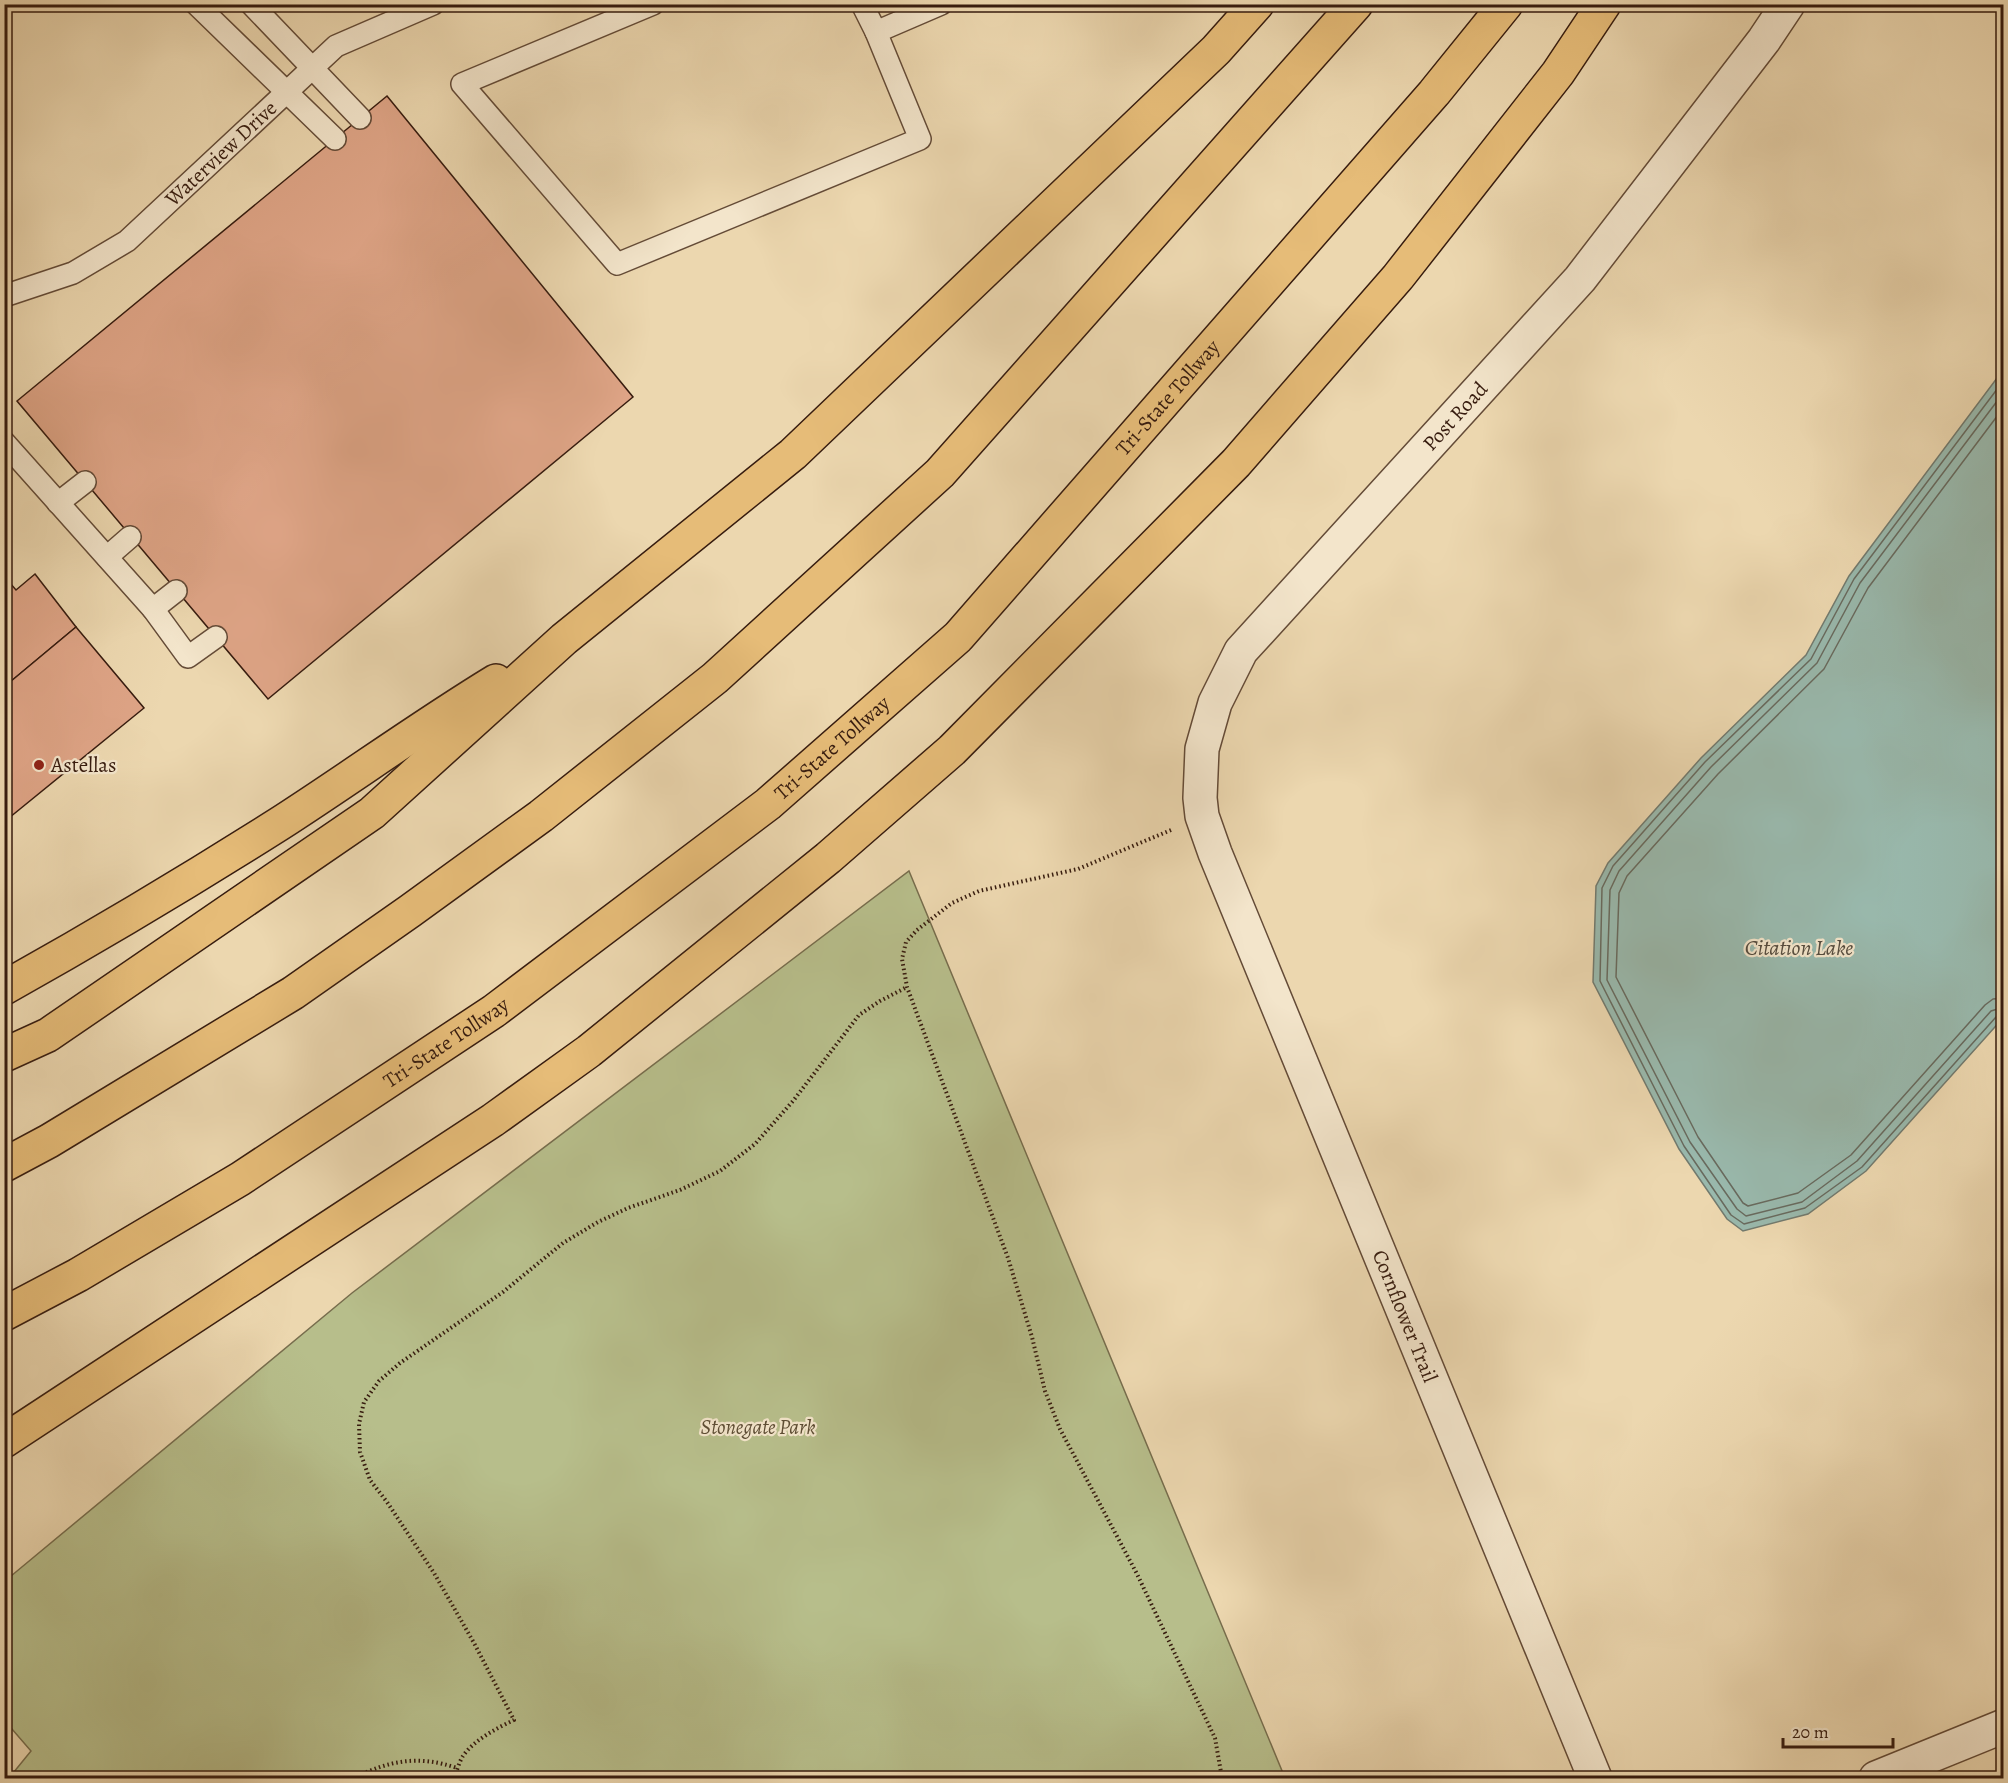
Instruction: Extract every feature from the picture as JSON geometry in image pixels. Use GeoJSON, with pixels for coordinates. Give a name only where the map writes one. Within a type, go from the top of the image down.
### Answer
{"type":"FeatureCollection","features":[{"type":"Feature","properties":{"kind":"highway"},"geometry":{"type":"LineString","coordinates":[[4,1055],[48,1035],[372,813],[564,639],[793,454],[1216,50],[1257,4]]}},
{"type":"Feature","properties":{"kind":"highway"},"geometry":{"type":"LineString","coordinates":[[4,1165],[49,1141],[293,993],[541,816],[715,678],[940,473],[1356,4]]}},
{"type":"Feature","properties":{"kind":"highway","name":"Tri-State Tollway"},"geometry":{"type":"LineString","coordinates":[[4,1314],[78,1275],[240,1179],[494,1011],[777,796],[958,637],[1434,93],[1506,4]]}},
{"type":"Feature","properties":{"kind":"highway"},"geometry":{"type":"LineString","coordinates":[[4,1441],[493,1120],[589,1052],[828,858],[952,750],[1236,463],[1398,277],[1558,73],[1604,4]]}},
{"type":"Feature","properties":{"kind":"highway"},"geometry":{"type":"LineString","coordinates":[[4,988],[62,956],[279,824],[431,720],[564,639]]}},
{"type":"Feature","properties":{"kind":"street","name":"Post Road"},"geometry":{"type":"LineString","coordinates":[[1215,853],[1202,816],[1200,798],[1202,748],[1215,703],[1240,651],[1580,279],[1764,40],[1788,4]]}},
{"type":"Feature","properties":{"kind":"street","name":"Cornflower Trail"},"geometry":{"type":"LineString","coordinates":[[1215,853],[1595,1779]]}},
{"type":"Feature","properties":{"kind":"street"},"geometry":{"type":"LineString","coordinates":[[1876,1779],[2004,1726]]}},
{"type":"Feature","properties":{"kind":"lane"},"geometry":{"type":"LineString","coordinates":[[196,4],[334,139]]}},
{"type":"Feature","properties":{"kind":"lane"},"geometry":{"type":"LineString","coordinates":[[251,4],[360,118]]}},
{"type":"Feature","properties":{"kind":"lane","name":"Waterview Drive"},"geometry":{"type":"LineString","coordinates":[[4,296],[73,273],[127,241],[336,46],[433,4]]}},
{"type":"Feature","properties":{"kind":"lane"},"geometry":{"type":"LineString","coordinates":[[653,4],[462,84],[617,264],[920,138],[862,4]]}},
{"type":"Feature","properties":{"kind":"lane"},"geometry":{"type":"LineString","coordinates":[[876,32],[941,4]]}},
{"type":"Feature","properties":{"kind":"lane"},"geometry":{"type":"LineString","coordinates":[[4,442],[153,609],[188,657],[216,637]]}},
{"type":"Feature","properties":{"kind":"lane"},"geometry":{"type":"LineString","coordinates":[[58,503],[85,482]]}},
{"type":"Feature","properties":{"kind":"lane"},"geometry":{"type":"LineString","coordinates":[[106,556],[130,537]]}},
{"type":"Feature","properties":{"kind":"lane"},"geometry":{"type":"LineString","coordinates":[[153,609],[176,591]]}},
{"type":"Feature","properties":{"kind":"path"},"geometry":{"type":"LineString","coordinates":[[1202,816],[1078,869],[979,891],[952,903],[917,930],[906,942],[902,959],[907,987],[1008,1258],[1032,1337],[1045,1391],[1060,1429],[1137,1574],[1215,1738],[1222,1779]]}},
{"type":"Feature","properties":{"kind":"path"},"geometry":{"type":"LineString","coordinates":[[454,1779],[463,1755],[498,1728],[514,1720],[434,1573],[370,1480],[360,1452],[359,1424],[364,1402],[379,1381],[400,1363],[502,1292],[563,1243],[598,1222],[628,1208],[680,1190],[720,1171],[754,1144],[859,1015],[880,1000],[907,987]]}},
{"type":"Feature","properties":{"kind":"path"},"geometry":{"type":"LineString","coordinates":[[354,1779],[397,1762],[426,1760],[458,1768]]}},
{"type":"Feature","properties":{"kind":"green space","name":"Stonegate Park"},"geometry":{"type":"Polygon","coordinates":[[[909,871],[1285,1778],[9,1778],[31,1751],[5,1721],[5,1581],[352,1293],[909,871]]]}},
{"type":"Feature","properties":{"kind":"water","name":"Citation Lake"},"geometry":{"type":"Polygon","coordinates":[[[2003,370],[2003,1018],[1866,1171],[1808,1214],[1743,1231],[1727,1219],[1679,1149],[1593,982],[1596,886],[1608,863],[1701,758],[1806,655],[1849,576],[2003,370]]]}},
{"type":"Feature","properties":{"kind":"building"},"geometry":{"type":"Polygon","coordinates":[[[387,96],[633,397],[268,699],[17,401],[387,96]]]}},
{"type":"Feature","properties":{"kind":"building"},"geometry":{"type":"Polygon","coordinates":[[[35,574],[76,627],[4,687],[4,576],[16,590],[35,574]]]}},
{"type":"Feature","properties":{"kind":"building","name":"Astellas"},"geometry":{"type":"Polygon","coordinates":[[[76,627],[144,708],[4,822],[4,687],[76,627]]]}},
{"type":"Feature","properties":{"kind":"place","name":"Astellas"},"geometry":{"type":"Point","coordinates":[39,765]}}]}
